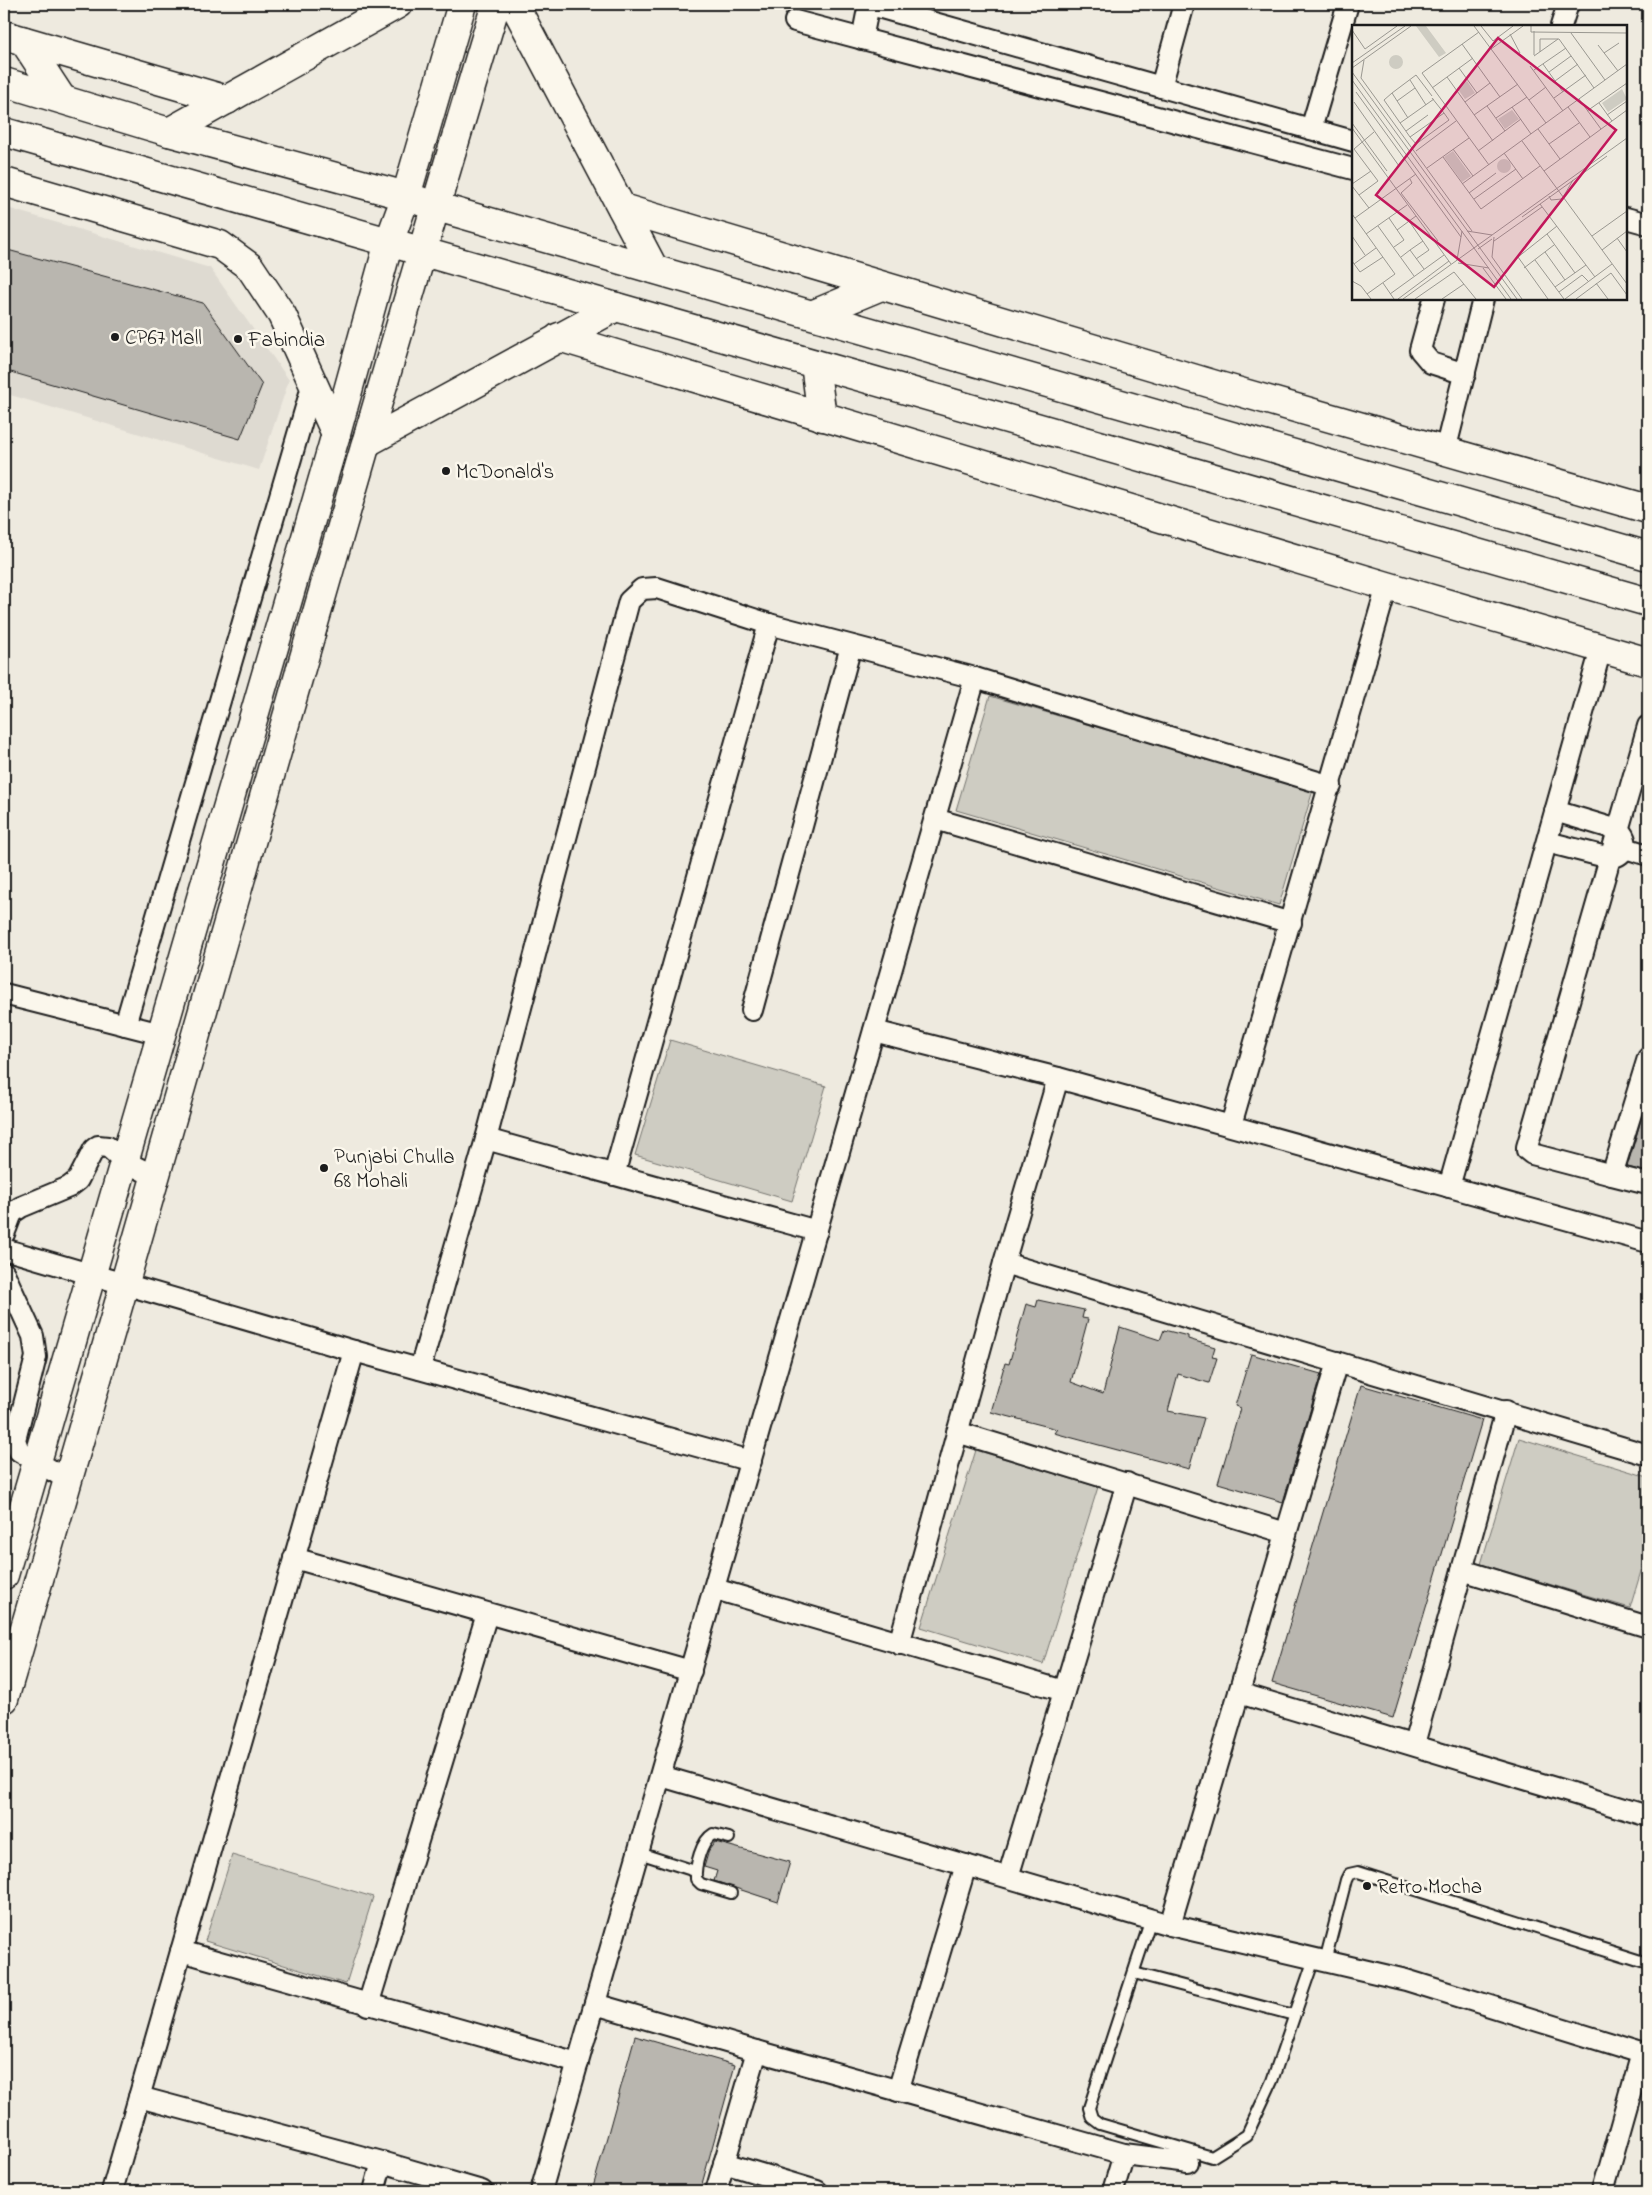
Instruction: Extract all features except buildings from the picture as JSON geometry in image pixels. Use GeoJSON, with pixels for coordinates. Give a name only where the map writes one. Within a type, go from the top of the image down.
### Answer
{"type":"FeatureCollection","features":[{"type":"Feature","properties":{"kind":"main road"},"geometry":{"type":"LineString","coordinates":[[169,132],[398,4]]}},
{"type":"Feature","properties":{"kind":"main road"},"geometry":{"type":"LineString","coordinates":[[4,1576],[336,434],[389,242],[406,196],[462,4]]}},
{"type":"Feature","properties":{"kind":"main road"},"geometry":{"type":"LineString","coordinates":[[4,1699],[126,1284],[366,444],[424,251],[434,206],[496,4]]}},
{"type":"Feature","properties":{"kind":"main road"},"geometry":{"type":"LineString","coordinates":[[514,4],[654,269]]}},
{"type":"Feature","properties":{"kind":"main road"},"geometry":{"type":"LineString","coordinates":[[14,38],[227,100]]}},
{"type":"Feature","properties":{"kind":"main road"},"geometry":{"type":"LineString","coordinates":[[14,38],[62,99]]}},
{"type":"Feature","properties":{"kind":"main road"},"geometry":{"type":"LineString","coordinates":[[4,82],[169,132],[406,196],[434,206],[1648,556]]}},
{"type":"Feature","properties":{"kind":"main road"},"geometry":{"type":"LineString","coordinates":[[4,132],[1648,602]]}},
{"type":"Feature","properties":{"kind":"main road"},"geometry":{"type":"LineString","coordinates":[[4,182],[220,245],[250,267],[282,315],[336,434]]}},
{"type":"Feature","properties":{"kind":"main road"},"geometry":{"type":"LineString","coordinates":[[622,208],[880,286],[1648,509]]}},
{"type":"Feature","properties":{"kind":"main road"},"geometry":{"type":"LineString","coordinates":[[814,314],[880,286]]}},
{"type":"Feature","properties":{"kind":"main road"},"geometry":{"type":"LineString","coordinates":[[366,444],[616,307]]}},
{"type":"Feature","properties":{"kind":"main road"},"geometry":{"type":"LineString","coordinates":[[559,337],[1387,586],[1648,662]]}},
{"type":"Feature","properties":{"kind":"main road"},"geometry":{"type":"LineString","coordinates":[[816,364],[822,417]]}},
{"type":"Feature","properties":{"kind":"street"},"geometry":{"type":"LineString","coordinates":[[862,39],[868,4],[1352,141]]}},
{"type":"Feature","properties":{"kind":"street"},"geometry":{"type":"LineString","coordinates":[[1162,87],[1184,4]]}},
{"type":"Feature","properties":{"kind":"street"},"geometry":{"type":"LineString","coordinates":[[1311,129],[1348,4]]}},
{"type":"Feature","properties":{"kind":"street"},"geometry":{"type":"LineString","coordinates":[[1561,25],[1568,4]]}},
{"type":"Feature","properties":{"kind":"street"},"geometry":{"type":"LineString","coordinates":[[795,21],[1352,169]]}},
{"type":"Feature","properties":{"kind":"street"},"geometry":{"type":"LineString","coordinates":[[1627,218],[1648,224]]}},
{"type":"Feature","properties":{"kind":"street"},"geometry":{"type":"LineString","coordinates":[[1434,300],[1420,350],[1430,363],[1464,374]]}},
{"type":"Feature","properties":{"kind":"street"},"geometry":{"type":"LineString","coordinates":[[1445,450],[1483,300]]}},
{"type":"Feature","properties":{"kind":"street"},"geometry":{"type":"LineString","coordinates":[[125,1025],[313,383]]}},
{"type":"Feature","properties":{"kind":"street"},"geometry":{"type":"LineString","coordinates":[[1232,1126],[1387,586]]}},
{"type":"Feature","properties":{"kind":"street"},"geometry":{"type":"LineString","coordinates":[[420,1369],[486,1139],[629,602],[642,589],[657,588],[769,624],[976,678],[1330,786]]}},
{"type":"Feature","properties":{"kind":"street"},"geometry":{"type":"LineString","coordinates":[[614,1175],[769,624]]}},
{"type":"Feature","properties":{"kind":"street"},"geometry":{"type":"LineString","coordinates":[[752,1010],[852,646]]}},
{"type":"Feature","properties":{"kind":"street"},"geometry":{"type":"LineString","coordinates":[[1449,1187],[1601,649]]}},
{"type":"Feature","properties":{"kind":"street"},"geometry":{"type":"LineString","coordinates":[[542,2191],[976,678]]}},
{"type":"Feature","properties":{"kind":"street"},"geometry":{"type":"LineString","coordinates":[[1648,726],[1618,845],[1527,1150],[1532,1154],[1648,1184]]}},
{"type":"Feature","properties":{"kind":"street"},"geometry":{"type":"LineString","coordinates":[[1556,811],[1618,845],[1648,855]]}},
{"type":"Feature","properties":{"kind":"street"},"geometry":{"type":"LineString","coordinates":[[935,819],[1291,923]]}},
{"type":"Feature","properties":{"kind":"street"},"geometry":{"type":"LineString","coordinates":[[1547,842],[1618,845]]}},
{"type":"Feature","properties":{"kind":"street"},"geometry":{"type":"LineString","coordinates":[[4,994],[161,1034]]}},
{"type":"Feature","properties":{"kind":"street"},"geometry":{"type":"LineString","coordinates":[[874,1031],[1058,1078],[1648,1242]]}},
{"type":"Feature","properties":{"kind":"street"},"geometry":{"type":"LineString","coordinates":[[1612,1175],[1648,1058]]}},
{"type":"Feature","properties":{"kind":"street"},"geometry":{"type":"LineString","coordinates":[[899,1644],[1004,1263],[1058,1078]]}},
{"type":"Feature","properties":{"kind":"street"},"geometry":{"type":"LineString","coordinates":[[486,1139],[817,1231]]}},
{"type":"Feature","properties":{"kind":"street"},"geometry":{"type":"LineString","coordinates":[[4,1234],[12,1213],[21,1207],[69,1187],[78,1180],[94,1149],[98,1146],[108,1147],[124,1161],[156,1177]]}},
{"type":"Feature","properties":{"kind":"street"},"geometry":{"type":"LineString","coordinates":[[4,1249],[354,1351],[751,1460]]}},
{"type":"Feature","properties":{"kind":"street"},"geometry":{"type":"LineString","coordinates":[[1004,1263],[1648,1455]]}},
{"type":"Feature","properties":{"kind":"street"},"geometry":{"type":"LineString","coordinates":[[4,1273],[33,1336],[36,1357],[33,1375],[15,1440],[20,1450],[36,1462],[68,1480]]}},
{"type":"Feature","properties":{"kind":"street"},"geometry":{"type":"LineString","coordinates":[[112,2191],[354,1351]]}},
{"type":"Feature","properties":{"kind":"street"},"geometry":{"type":"LineString","coordinates":[[1170,1925],[1337,1362]]}},
{"type":"Feature","properties":{"kind":"street"},"geometry":{"type":"LineString","coordinates":[[1414,1744],[1506,1412]]}},
{"type":"Feature","properties":{"kind":"street"},"geometry":{"type":"LineString","coordinates":[[957,1432],[1286,1533]]}},
{"type":"Feature","properties":{"kind":"street"},"geometry":{"type":"LineString","coordinates":[[1008,1877],[1127,1483]]}},
{"type":"Feature","properties":{"kind":"street"},"geometry":{"type":"LineString","coordinates":[[294,1558],[691,1671]]}},
{"type":"Feature","properties":{"kind":"street"},"geometry":{"type":"LineString","coordinates":[[1462,1570],[1648,1627]]}},
{"type":"Feature","properties":{"kind":"street"},"geometry":{"type":"LineString","coordinates":[[714,1589],[1064,1691]]}},
{"type":"Feature","properties":{"kind":"street"},"geometry":{"type":"LineString","coordinates":[[368,2005],[487,1614]]}},
{"type":"Feature","properties":{"kind":"street"},"geometry":{"type":"LineString","coordinates":[[1239,1692],[1648,1816]]}},
{"type":"Feature","properties":{"kind":"street"},"geometry":{"type":"LineString","coordinates":[[661,1776],[1151,1920],[1406,1980],[1645,2054],[1603,2191]]}},
{"type":"Feature","properties":{"kind":"street"},"geometry":{"type":"LineString","coordinates":[[898,2091],[966,1865]]}},
{"type":"Feature","properties":{"kind":"street"},"geometry":{"type":"LineString","coordinates":[[181,1951],[578,2063]]}},
{"type":"Feature","properties":{"kind":"street"},"geometry":{"type":"LineString","coordinates":[[595,2004],[1124,2154],[1188,2162]]}},
{"type":"Feature","properties":{"kind":"street"},"geometry":{"type":"LineString","coordinates":[[716,2191],[756,2051]]}},
{"type":"Feature","properties":{"kind":"street"},"geometry":{"type":"LineString","coordinates":[[140,2097],[482,2191]]}},
{"type":"Feature","properties":{"kind":"street"},"geometry":{"type":"LineString","coordinates":[[1113,2191],[1124,2154]]}},
{"type":"Feature","properties":{"kind":"street"},"geometry":{"type":"LineString","coordinates":[[374,2191],[382,2162]]}},
{"type":"Feature","properties":{"kind":"street"},"geometry":{"type":"LineString","coordinates":[[724,2164],[817,2191]]}},
{"type":"Feature","properties":{"kind":"lane"},"geometry":{"type":"LineString","coordinates":[[729,1838],[713,1834],[705,1840],[695,1871],[696,1879],[702,1884],[731,1893]]}},
{"type":"Feature","properties":{"kind":"lane"},"geometry":{"type":"LineString","coordinates":[[639,1853],[695,1871]]}},
{"type":"Feature","properties":{"kind":"lane"},"geometry":{"type":"LineString","coordinates":[[1151,1920],[1089,2108],[1092,2118],[1100,2124],[1212,2157],[1247,2135],[1272,2080],[1294,2015],[1320,1960],[1349,1874],[1358,1872],[1648,1963]]}},
{"type":"Feature","properties":{"kind":"lane"},"geometry":{"type":"LineString","coordinates":[[1134,1973],[1294,2015]]}},
{"type":"Feature","properties":{"kind":"shaded area","name":"CP67 Mall"},"geometry":{"type":"Polygon","coordinates":[[[4,207],[210,268],[289,380],[259,470],[4,393],[4,207]]]}},
{"type":"Feature","properties":{"kind":"shaded area"},"geometry":{"type":"Polygon","coordinates":[[[990,696],[1313,790],[1279,905],[956,810],[990,696]]]}},
{"type":"Feature","properties":{"kind":"shaded area"},"geometry":{"type":"Polygon","coordinates":[[[670,1040],[826,1086],[792,1201],[635,1155],[670,1040]]]}},
{"type":"Feature","properties":{"kind":"shaded area"},"geometry":{"type":"Polygon","coordinates":[[[1519,1438],[1648,1477],[1648,1548],[1630,1608],[1481,1564],[1519,1438]]]}},
{"type":"Feature","properties":{"kind":"shaded area"},"geometry":{"type":"Polygon","coordinates":[[[976,1450],[1098,1487],[1043,1664],[921,1627],[976,1450]]]}},
{"type":"Feature","properties":{"kind":"shaded area"},"geometry":{"type":"Polygon","coordinates":[[[232,1855],[373,1897],[346,1984],[205,1941],[232,1855]]]}},
{"type":"Feature","properties":{"kind":"place","name":"CP67 Mall"},"geometry":{"type":"Point","coordinates":[115,337]}},
{"type":"Feature","properties":{"kind":"place","name":"Fabindia"},"geometry":{"type":"Point","coordinates":[238,339]}},
{"type":"Feature","properties":{"kind":"place","name":"McDonald's"},"geometry":{"type":"Point","coordinates":[446,471]}},
{"type":"Feature","properties":{"kind":"place","name":"Punjabi Chulla 68 Mohali"},"geometry":{"type":"Point","coordinates":[324,1168]}},
{"type":"Feature","properties":{"kind":"place","name":"Retro Mocha"},"geometry":{"type":"Point","coordinates":[1367,1886]}}]}
